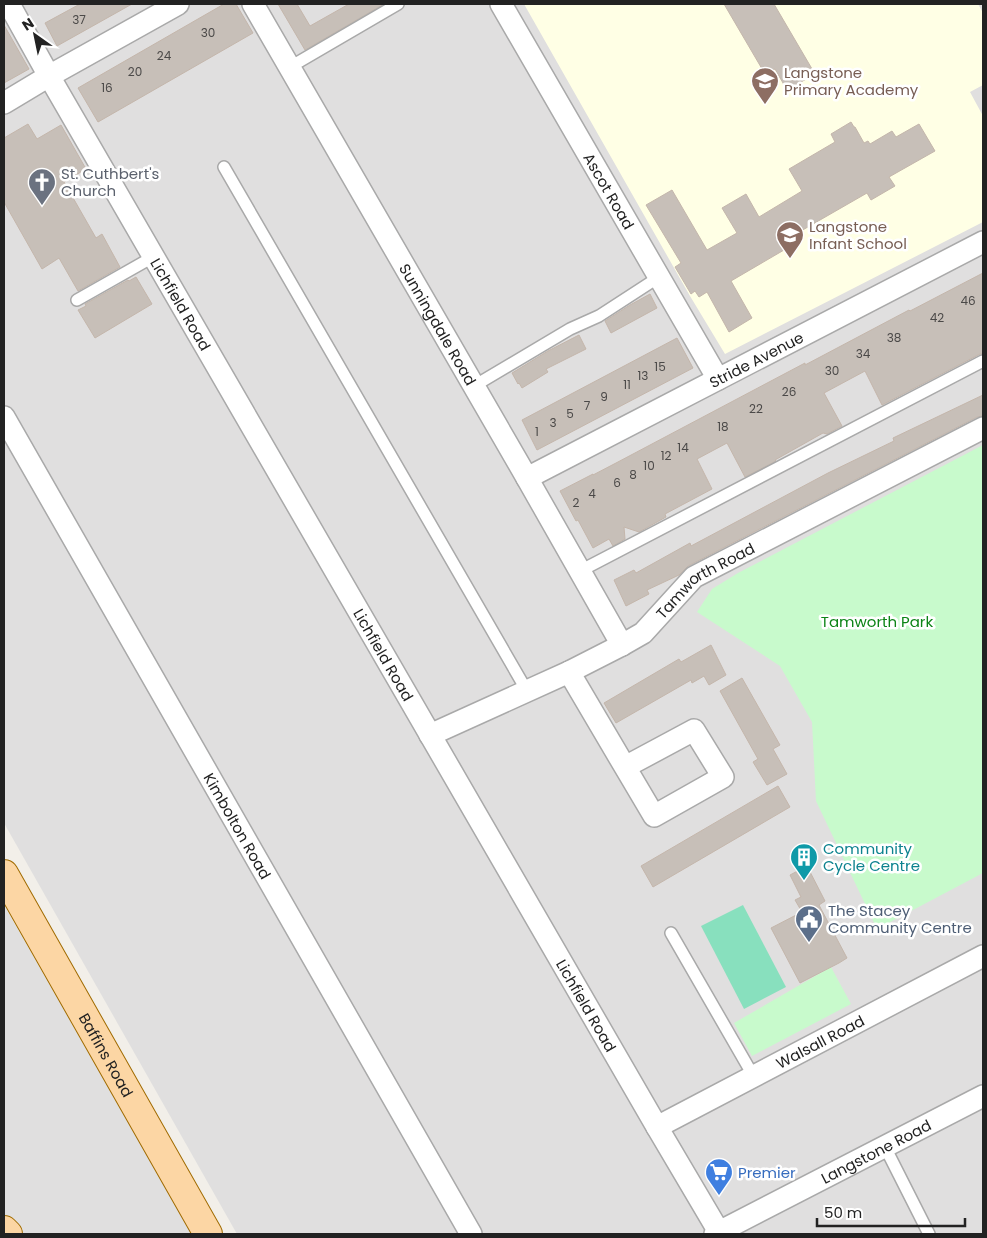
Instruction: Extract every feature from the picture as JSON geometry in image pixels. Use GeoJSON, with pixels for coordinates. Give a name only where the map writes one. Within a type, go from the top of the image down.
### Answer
{"type":"FeatureCollection","features":[{"type":"Feature","properties":{"kind":"main road","name":"Baffins Road"},"geometry":{"type":"LineString","coordinates":[[4,874],[208,1234]]}},
{"type":"Feature","properties":{"kind":"main road"},"geometry":{"type":"LineString","coordinates":[[4,1230],[8,1234]]}},
{"type":"Feature","properties":{"kind":"street","name":"Lichfield Road"},"geometry":{"type":"LineString","coordinates":[[9,4],[153,257],[717,1233]]}},
{"type":"Feature","properties":{"kind":"street"},"geometry":{"type":"LineString","coordinates":[[4,104],[49,76],[178,4]]}},
{"type":"Feature","properties":{"kind":"street","name":"Sunningdale Road"},"geometry":{"type":"LineString","coordinates":[[253,4],[622,645]]}},
{"type":"Feature","properties":{"kind":"street","name":"Ascot Road"},"geometry":{"type":"LineString","coordinates":[[501,4],[718,380]]}},
{"type":"Feature","properties":{"kind":"street","name":"Stride Avenue"},"geometry":{"type":"LineString","coordinates":[[527,478],[983,242]]}},
{"type":"Feature","properties":{"kind":"street","name":"Kimbolton Road"},"geometry":{"type":"LineString","coordinates":[[4,417],[471,1234]]}},
{"type":"Feature","properties":{"kind":"street","name":"Tamworth Road"},"geometry":{"type":"LineString","coordinates":[[430,735],[569,672],[622,645],[643,633],[694,577],[983,428]]}},
{"type":"Feature","properties":{"kind":"street"},"geometry":{"type":"LineString","coordinates":[[569,672],[625,767],[654,816],[723,777],[694,730],[625,767]]}},
{"type":"Feature","properties":{"kind":"street","name":"Walsall Road"},"geometry":{"type":"LineString","coordinates":[[657,1128],[983,956]]}},
{"type":"Feature","properties":{"kind":"street","name":"Langstone Road"},"geometry":{"type":"LineString","coordinates":[[717,1233],[983,1096]]}},
{"type":"Feature","properties":{"kind":"lane"},"geometry":{"type":"LineString","coordinates":[[290,67],[398,4]]}},
{"type":"Feature","properties":{"kind":"lane"},"geometry":{"type":"LineString","coordinates":[[224,167],[527,691]]}},
{"type":"Feature","properties":{"kind":"lane"},"geometry":{"type":"LineString","coordinates":[[77,300],[153,257]]}},
{"type":"Feature","properties":{"kind":"lane"},"geometry":{"type":"LineString","coordinates":[[474,386],[570,329],[599,316],[659,277]]}},
{"type":"Feature","properties":{"kind":"lane"},"geometry":{"type":"LineString","coordinates":[[580,570],[983,361]]}},
{"type":"Feature","properties":{"kind":"lane"},"geometry":{"type":"LineString","coordinates":[[671,933],[754,1076]]}},
{"type":"Feature","properties":{"kind":"lane"},"geometry":{"type":"LineString","coordinates":[[886,1147],[929,1234]]}},
{"type":"Feature","properties":{"kind":"shaded area"},"geometry":{"type":"Polygon","coordinates":[[[4,4],[983,4],[983,1234],[237,1234],[4,823],[4,4]]]}},
{"type":"Feature","properties":{"kind":"shaded area"},"geometry":{"type":"Polygon","coordinates":[[[524,4],[978,4],[983,13],[983,85],[970,92],[983,116],[983,222],[725,354],[524,4]]]}},
{"type":"Feature","properties":{"kind":"shaded area"},"geometry":{"type":"Polygon","coordinates":[[[4,905],[192,1234],[4,1234],[4,905]]]}},
{"type":"Feature","properties":{"kind":"green space","name":"Tamworth Park"},"geometry":{"type":"Polygon","coordinates":[[[983,445],[983,873],[877,929],[816,801],[812,722],[780,666],[697,612],[712,589],[738,573],[983,445]]]}},
{"type":"Feature","properties":{"kind":"green space"},"geometry":{"type":"Polygon","coordinates":[[[743,905],[786,987],[744,1009],[701,926],[743,905]]]}},
{"type":"Feature","properties":{"kind":"green space"},"geometry":{"type":"Polygon","coordinates":[[[831,967],[851,1004],[752,1056],[734,1023],[831,967]]]}},
{"type":"Feature","properties":{"kind":"building"},"geometry":{"type":"Polygon","coordinates":[[[80,4],[132,4],[57,46],[45,23],[80,4]]]}},
{"type":"Feature","properties":{"kind":"building"},"geometry":{"type":"Polygon","coordinates":[[[224,4],[236,4],[253,33],[98,122],[78,88],[224,4]]]}},
{"type":"Feature","properties":{"kind":"building"},"geometry":{"type":"Polygon","coordinates":[[[278,4],[297,4],[310,26],[349,4],[384,4],[305,50],[278,4]]]}},
{"type":"Feature","properties":{"kind":"building"},"geometry":{"type":"Polygon","coordinates":[[[724,4],[774,4],[815,74],[787,90],[775,69],[765,74],[724,4]]]}},
{"type":"Feature","properties":{"kind":"building"},"geometry":{"type":"Polygon","coordinates":[[[4,25],[29,69],[4,83],[4,25]]]}},
{"type":"Feature","properties":{"kind":"building"},"geometry":{"type":"Polygon","coordinates":[[[851,122],[864,143],[868,141],[870,144],[892,131],[896,137],[919,124],[935,151],[889,177],[895,186],[871,200],[867,193],[780,243],[784,250],[731,281],[752,318],[729,332],[707,292],[699,297],[695,291],[691,294],[675,267],[681,263],[646,205],[672,190],[707,250],[737,233],[722,208],[746,194],[759,217],[802,191],[789,169],[835,142],[831,134],[851,122]]]}},
{"type":"Feature","properties":{"kind":"building","name":"St. Cuthbert's Church"},"geometry":{"type":"Polygon","coordinates":[[[28,124],[37,139],[61,125],[86,169],[64,182],[96,238],[102,234],[120,267],[78,291],[59,258],[42,269],[4,202],[4,138],[28,124]]]}},
{"type":"Feature","properties":{"kind":"building"},"geometry":{"type":"Polygon","coordinates":[[[983,273],[983,354],[882,405],[865,371],[824,393],[842,426],[827,434],[823,433],[745,477],[727,443],[697,459],[712,489],[665,514],[666,517],[639,532],[624,527],[625,539],[613,546],[609,539],[593,548],[560,491],[805,363],[805,365],[983,273]]]}},
{"type":"Feature","properties":{"kind":"building"},"geometry":{"type":"Polygon","coordinates":[[[136,277],[152,304],[95,338],[78,310],[86,306],[85,304],[136,277]]]}},
{"type":"Feature","properties":{"kind":"building"},"geometry":{"type":"Polygon","coordinates":[[[650,294],[657,308],[611,333],[605,321],[650,294]]]}},
{"type":"Feature","properties":{"kind":"building"},"geometry":{"type":"Polygon","coordinates":[[[579,335],[586,349],[546,369],[548,372],[522,388],[518,384],[512,373],[579,335]]]}},
{"type":"Feature","properties":{"kind":"building"},"geometry":{"type":"Polygon","coordinates":[[[677,338],[693,368],[537,450],[522,420],[677,338]]]}},
{"type":"Feature","properties":{"kind":"building"},"geometry":{"type":"Polygon","coordinates":[[[983,395],[983,416],[977,417],[688,566],[679,575],[647,590],[649,594],[626,606],[614,580],[634,570],[636,573],[690,543],[691,546],[828,473],[894,441],[893,438],[983,395]]]}},
{"type":"Feature","properties":{"kind":"building"},"geometry":{"type":"Polygon","coordinates":[[[711,645],[726,675],[709,685],[704,676],[692,683],[691,680],[616,723],[604,703],[679,659],[681,662],[711,645]]]}},
{"type":"Feature","properties":{"kind":"building"},"geometry":{"type":"Polygon","coordinates":[[[742,678],[780,745],[773,749],[787,774],[767,785],[753,762],[758,759],[720,691],[742,678]]]}},
{"type":"Feature","properties":{"kind":"building"},"geometry":{"type":"Polygon","coordinates":[[[778,786],[790,807],[653,887],[641,866],[778,786]]]}},
{"type":"Feature","properties":{"kind":"building","name":"The Stacey Community Centre"},"geometry":{"type":"Polygon","coordinates":[[[807,866],[825,901],[819,905],[847,958],[800,983],[771,928],[802,912],[795,900],[801,897],[790,875],[807,866]]]}},
{"type":"Feature","properties":{"kind":"place","name":"Langstone Primary Academy"},"geometry":{"type":"Point","coordinates":[765,105]}},
{"type":"Feature","properties":{"kind":"place","name":"St. Cuthbert's Church"},"geometry":{"type":"Point","coordinates":[42,206]}},
{"type":"Feature","properties":{"kind":"place","name":"Langstone Infant School"},"geometry":{"type":"Point","coordinates":[790,259]}},
{"type":"Feature","properties":{"kind":"place","name":"Community Cycle Centre"},"geometry":{"type":"Point","coordinates":[804,881]}},
{"type":"Feature","properties":{"kind":"place","name":"The Stacey Community Centre"},"geometry":{"type":"Point","coordinates":[809,943]}},
{"type":"Feature","properties":{"kind":"place","name":"Premier"},"geometry":{"type":"Point","coordinates":[719,1196]}}]}
